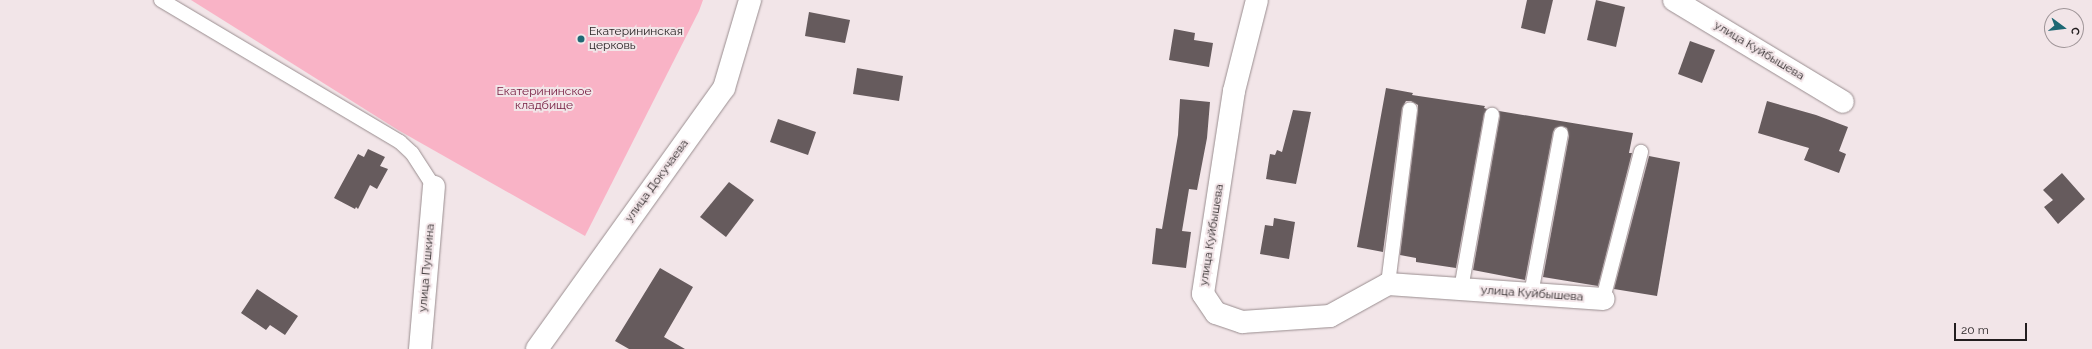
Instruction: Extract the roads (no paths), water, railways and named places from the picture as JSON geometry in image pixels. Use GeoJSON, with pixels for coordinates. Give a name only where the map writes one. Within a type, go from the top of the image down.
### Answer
{"type":"FeatureCollection","features":[{"type":"Feature","properties":{"kind":"street","name":"улица Докучаева"},"geometry":{"type":"LineString","coordinates":[[537,349],[724,88],[750,0]]}},
{"type":"Feature","properties":{"kind":"street","name":"улица Куйбышева"},"geometry":{"type":"LineString","coordinates":[[1257,0],[1234,91],[1203,294],[1216,313],[1242,322],[1330,316],[1388,284],[1603,299]]}},
{"type":"Feature","properties":{"kind":"street","name":"улица Куйбышева"},"geometry":{"type":"LineString","coordinates":[[1674,0],[1843,102]]}},
{"type":"Feature","properties":{"kind":"street","name":"улица Пушкина"},"geometry":{"type":"LineString","coordinates":[[420,349],[434,187]]}},
{"type":"Feature","properties":{"kind":"lane"},"geometry":{"type":"LineString","coordinates":[[161,0],[400,142],[412,153],[434,187]]}},
{"type":"Feature","properties":{"kind":"lane"},"geometry":{"type":"LineString","coordinates":[[1388,284],[1410,109]]}},
{"type":"Feature","properties":{"kind":"lane"},"geometry":{"type":"LineString","coordinates":[[1461,289],[1492,115]]}},
{"type":"Feature","properties":{"kind":"lane"},"geometry":{"type":"LineString","coordinates":[[1532,294],[1561,134]]}},
{"type":"Feature","properties":{"kind":"lane"},"geometry":{"type":"LineString","coordinates":[[1603,299],[1641,152]]}},
{"type":"Feature","properties":{"kind":"place","name":"Екатерининская церковь"},"geometry":{"type":"Point","coordinates":[581,39]}},
{"type":"Feature","properties":{"kind":"park label","name":"Екатерининское кладбище"},"geometry":{"type":"Point","coordinates":[544,99]}}]}
